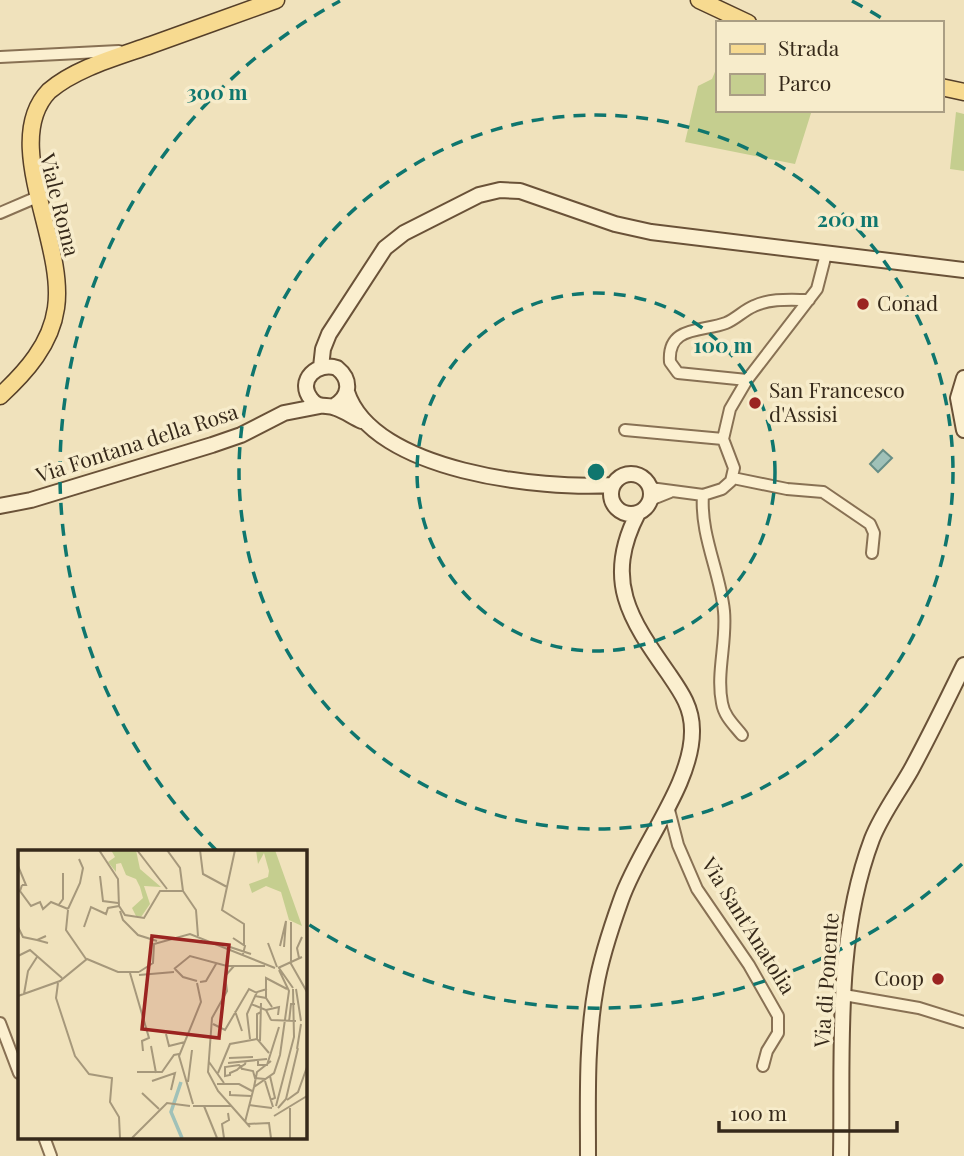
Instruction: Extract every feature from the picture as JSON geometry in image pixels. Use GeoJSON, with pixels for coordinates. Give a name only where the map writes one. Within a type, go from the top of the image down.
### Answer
{"type":"FeatureCollection","features":[{"type":"Feature","properties":{"kind":"main road","name":"Viale Roma"},"geometry":{"type":"LineString","coordinates":[[0,396],[40,350],[52,327],[56,311],[53,267],[35,198],[24,140],[25,125],[34,105],[68,79],[140,49],[276,0]]}},
{"type":"Feature","properties":{"kind":"main road"},"geometry":{"type":"LineString","coordinates":[[699,0],[744,21]]}},
{"type":"Feature","properties":{"kind":"main road"},"geometry":{"type":"LineString","coordinates":[[943,87],[964,92]]}},
{"type":"Feature","properties":{"kind":"main road"},"geometry":{"type":"LineString","coordinates":[[321,366],[323,349],[329,334],[376,260],[397,238],[474,197],[500,190],[533,194],[637,230],[964,270]]}},
{"type":"Feature","properties":{"kind":"main road"},"geometry":{"type":"LineString","coordinates":[[339,321],[334,349],[337,368],[346,378],[351,403],[366,423]]}},
{"type":"Feature","properties":{"kind":"main road"},"geometry":{"type":"LineString","coordinates":[[337,368],[321,366],[315,369],[307,379],[310,398],[366,423],[400,446],[436,463],[516,481],[592,487],[615,498],[625,513],[638,513],[643,510],[650,494],[642,478],[629,475],[617,480],[615,498],[623,555],[625,595],[633,620],[687,700],[692,720],[690,754],[668,806],[625,888],[597,979],[589,1046],[589,1156]]}},
{"type":"Feature","properties":{"kind":"main road"},"geometry":{"type":"LineString","coordinates":[[964,378],[958,398],[964,430]]}},
{"type":"Feature","properties":{"kind":"main road","name":"Via Fontana della Rosa"},"geometry":{"type":"LineString","coordinates":[[284,413],[298,398],[307,379]]}},
{"type":"Feature","properties":{"kind":"main road"},"geometry":{"type":"LineString","coordinates":[[327,406],[344,398],[347,392]]}},
{"type":"Feature","properties":{"kind":"main road","name":"Via Fontana della Rosa"},"geometry":{"type":"LineString","coordinates":[[0,506],[31,500],[220,442],[241,435],[284,413],[327,406]]}},
{"type":"Feature","properties":{"kind":"main road"},"geometry":{"type":"LineString","coordinates":[[623,555],[627,537],[638,513]]}},
{"type":"Feature","properties":{"kind":"main road","name":"Via di Ponente"},"geometry":{"type":"LineString","coordinates":[[841,1156],[844,995],[849,924],[868,849],[877,827],[919,756],[964,665]]}},
{"type":"Feature","properties":{"kind":"street"},"geometry":{"type":"LineString","coordinates":[[0,57],[37,57],[140,49]]}},
{"type":"Feature","properties":{"kind":"street"},"geometry":{"type":"LineString","coordinates":[[0,214],[35,198]]}},
{"type":"Feature","properties":{"kind":"street"},"geometry":{"type":"LineString","coordinates":[[650,494],[671,492],[703,495],[722,489],[733,478],[733,464],[723,439],[730,408],[747,380],[809,300],[819,282],[826,254]]}},
{"type":"Feature","properties":{"kind":"street"},"geometry":{"type":"LineString","coordinates":[[747,380],[678,373],[671,367],[669,356],[675,340],[683,333],[728,323],[761,303],[809,300]]}},
{"type":"Feature","properties":{"kind":"street"},"geometry":{"type":"LineString","coordinates":[[625,430],[723,439]]}},
{"type":"Feature","properties":{"kind":"street"},"geometry":{"type":"LineString","coordinates":[[733,478],[793,490],[815,489],[823,492],[870,524],[874,533],[872,553]]}},
{"type":"Feature","properties":{"kind":"street"},"geometry":{"type":"LineString","coordinates":[[703,495],[703,524],[719,579],[724,610],[721,700],[725,714],[742,735]]}},
{"type":"Feature","properties":{"kind":"street","name":"Via Sant'Anatolia"},"geometry":{"type":"LineString","coordinates":[[668,806],[678,845],[696,889],[777,1011],[779,1028],[767,1051],[764,1066]]}},
{"type":"Feature","properties":{"kind":"street"},"geometry":{"type":"LineString","coordinates":[[844,995],[919,1007],[964,1022]]}},
{"type":"Feature","properties":{"kind":"street"},"geometry":{"type":"LineString","coordinates":[[0,1023],[18,1070]]}},
{"type":"Feature","properties":{"kind":"street"},"geometry":{"type":"LineString","coordinates":[[44,1138],[51,1156]]}},
{"type":"Feature","properties":{"kind":"green space"},"geometry":{"type":"Polygon","coordinates":[[[716,69],[716,112],[811,112],[795,164],[685,142],[698,86],[712,79],[716,69]]]}},
{"type":"Feature","properties":{"kind":"green space"},"geometry":{"type":"Polygon","coordinates":[[[956,112],[964,114],[964,171],[950,169],[956,112]]]}},
{"type":"Feature","properties":{"kind":"water"},"geometry":{"type":"Polygon","coordinates":[[[883,450],[892,458],[878,472],[870,464],[883,450]]]}},
{"type":"Feature","properties":{"kind":"place","name":"Conad"},"geometry":{"type":"Point","coordinates":[863,304]}},
{"type":"Feature","properties":{"kind":"place","name":"San Francesco d'Assisi"},"geometry":{"type":"Point","coordinates":[755,403]}},
{"type":"Feature","properties":{"kind":"place","name":"Coop"},"geometry":{"type":"Point","coordinates":[938,979]}}]}
